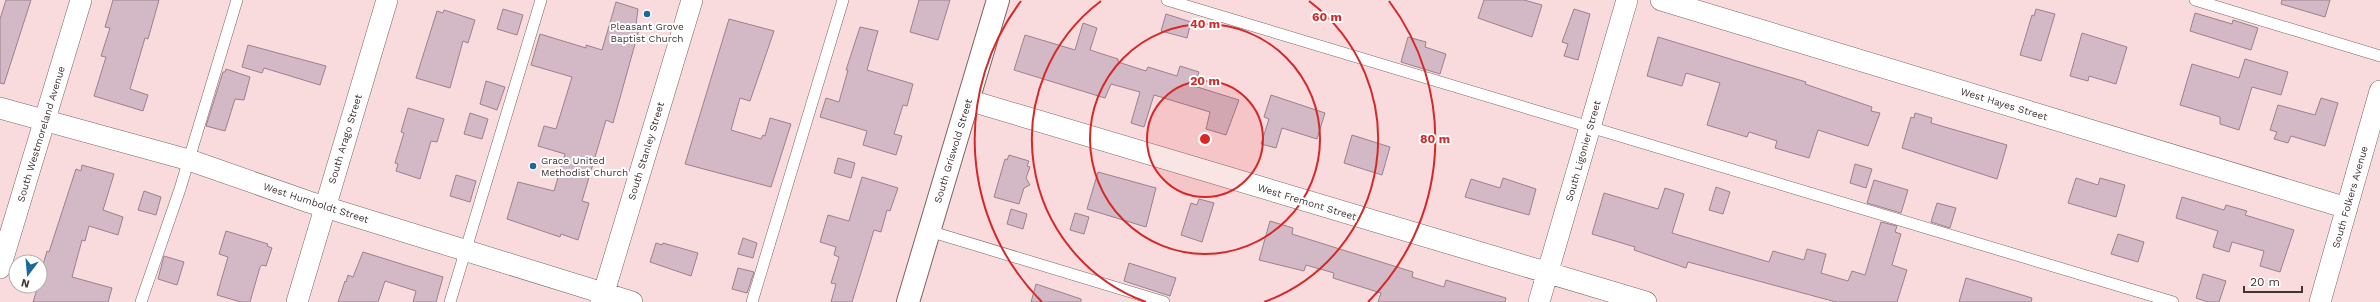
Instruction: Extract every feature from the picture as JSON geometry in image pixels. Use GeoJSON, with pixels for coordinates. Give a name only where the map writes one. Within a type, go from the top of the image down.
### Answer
{"type":"FeatureCollection","features":[{"type":"Feature","properties":{"kind":"street","name":"South Westmoreland Avenue"},"geometry":{"type":"LineString","coordinates":[[0,268],[81,0]]}},
{"type":"Feature","properties":{"kind":"street","name":"South Arago Street"},"geometry":{"type":"LineString","coordinates":[[297,302],[387,0]]}},
{"type":"Feature","properties":{"kind":"street","name":"South Stanley Street"},"geometry":{"type":"LineString","coordinates":[[602,298],[692,0]]}},
{"type":"Feature","properties":{"kind":"street","name":"South Griswold Street"},"geometry":{"type":"LineString","coordinates":[[908,302],[998,0]]}},
{"type":"Feature","properties":{"kind":"street","name":"South Ligonier Street"},"geometry":{"type":"LineString","coordinates":[[1539,302],[1627,0]]}},
{"type":"Feature","properties":{"kind":"street","name":"West Hayes Street"},"geometry":{"type":"LineString","coordinates":[[1661,0],[2347,208]]}},
{"type":"Feature","properties":{"kind":"street","name":"South Folkers Avenue"},"geometry":{"type":"LineString","coordinates":[[2320,302],[2380,91]]}},
{"type":"Feature","properties":{"kind":"street","name":"West Fremont Street"},"geometry":{"type":"LineString","coordinates":[[968,100],[1646,302]]}},
{"type":"Feature","properties":{"kind":"street","name":"West Humboldt Street"},"geometry":{"type":"LineString","coordinates":[[0,108],[189,160],[325,207],[465,250],[602,298],[632,302]]}},
{"type":"Feature","properties":{"kind":"lane"},"geometry":{"type":"LineString","coordinates":[[141,302],[189,160],[237,0]]}},
{"type":"Feature","properties":{"kind":"lane"},"geometry":{"type":"LineString","coordinates":[[450,302],[541,0]]}},
{"type":"Feature","properties":{"kind":"lane"},"geometry":{"type":"LineString","coordinates":[[752,302],[843,0]]}},
{"type":"Feature","properties":{"kind":"lane"},"geometry":{"type":"LineString","coordinates":[[1167,0],[2173,302]]}},
{"type":"Feature","properties":{"kind":"lane"},"geometry":{"type":"LineString","coordinates":[[2195,0],[2380,56]]}},
{"type":"Feature","properties":{"kind":"lane"},"geometry":{"type":"LineString","coordinates":[[929,231],[1164,302]]}},
{"type":"Feature","properties":{"kind":"building"},"geometry":{"type":"Polygon","coordinates":[[[6,0],[31,0],[4,84],[0,83],[0,19],[6,0]]]}},
{"type":"Feature","properties":{"kind":"building"},"geometry":{"type":"Polygon","coordinates":[[[113,0],[159,0],[148,39],[145,38],[130,89],[148,95],[143,111],[94,96],[106,57],[101,56],[110,28],[105,27],[113,0]]]}},
{"type":"Feature","properties":{"kind":"building"},"geometry":{"type":"Polygon","coordinates":[[[919,0],[950,0],[938,40],[910,32],[919,0]]]}},
{"type":"Feature","properties":{"kind":"building"},"geometry":{"type":"Polygon","coordinates":[[[1484,0],[1524,0],[1542,5],[1532,37],[1478,18],[1484,0]]]}},
{"type":"Feature","properties":{"kind":"building"},"geometry":{"type":"Polygon","coordinates":[[[2282,0],[2330,0],[2325,17],[2281,4],[2282,0]]]}},
{"type":"Feature","properties":{"kind":"building"},"geometry":{"type":"Polygon","coordinates":[[[616,2],[638,9],[636,24],[640,26],[613,123],[606,120],[582,201],[589,203],[578,240],[561,234],[560,237],[507,219],[518,182],[554,191],[565,154],[538,146],[544,126],[556,129],[572,77],[531,65],[540,34],[586,48],[586,45],[602,50],[616,2]]]}},
{"type":"Feature","properties":{"kind":"building"},"geometry":{"type":"Polygon","coordinates":[[[503,9],[523,15],[517,35],[497,29],[503,9]]]}},
{"type":"Feature","properties":{"kind":"building"},"geometry":{"type":"Polygon","coordinates":[[[1574,9],[1590,14],[1578,60],[1564,56],[1568,44],[1562,42],[1574,9]]]}},
{"type":"Feature","properties":{"kind":"building"},"geometry":{"type":"Polygon","coordinates":[[[2036,9],[2055,14],[2041,61],[2020,55],[2032,15],[2034,16],[2036,9]]]}},
{"type":"Feature","properties":{"kind":"building"},"geometry":{"type":"Polygon","coordinates":[[[444,10],[475,20],[468,43],[463,41],[450,88],[416,78],[437,11],[443,13],[444,10]]]}},
{"type":"Feature","properties":{"kind":"building"},"geometry":{"type":"Polygon","coordinates":[[[2195,13],[2232,24],[2233,20],[2258,28],[2251,50],[2190,31],[2195,13]]]}},
{"type":"Feature","properties":{"kind":"building"},"geometry":{"type":"Polygon","coordinates":[[[1166,14],[1191,22],[1187,38],[1161,31],[1166,14]]]}},
{"type":"Feature","properties":{"kind":"building"},"geometry":{"type":"Polygon","coordinates":[[[729,19],[774,31],[750,101],[740,98],[731,130],[761,139],[763,135],[765,136],[770,118],[791,124],[771,187],[685,164],[729,19]]]}},
{"type":"Feature","properties":{"kind":"building"},"geometry":{"type":"Polygon","coordinates":[[[1083,23],[1097,28],[1090,50],[1118,59],[1118,62],[1146,71],[1148,67],[1177,76],[1180,66],[1199,72],[1194,86],[1239,100],[1226,135],[1206,129],[1210,112],[1154,95],[1144,127],[1131,123],[1140,92],[1111,84],[1105,98],[1014,70],[1025,35],[1075,50],[1083,23]]]}},
{"type":"Feature","properties":{"kind":"building"},"geometry":{"type":"Polygon","coordinates":[[[860,27],[878,31],[867,70],[913,84],[907,106],[903,105],[894,134],[902,136],[896,155],[863,145],[867,131],[820,117],[826,98],[839,102],[848,70],[846,70],[860,27]]]}},
{"type":"Feature","properties":{"kind":"building"},"geometry":{"type":"Polygon","coordinates":[[[2082,33],[2127,47],[2116,84],[2089,76],[2088,81],[2070,76],[2082,33]]]}},
{"type":"Feature","properties":{"kind":"building"},"geometry":{"type":"Polygon","coordinates":[[[1408,37],[1426,42],[1425,47],[1446,54],[1440,74],[1401,62],[1408,37]]]}},
{"type":"Feature","properties":{"kind":"building"},"geometry":{"type":"Polygon","coordinates":[[[1658,37],[1806,82],[1805,84],[1872,107],[1871,111],[1880,113],[1868,146],[1818,130],[1809,158],[1775,148],[1777,141],[1749,132],[1747,137],[1707,125],[1720,83],[1686,73],[1682,86],[1647,76],[1658,37]]]}},
{"type":"Feature","properties":{"kind":"building"},"geometry":{"type":"Polygon","coordinates":[[[248,45],[326,66],[320,85],[264,68],[262,73],[242,67],[248,45]]]}},
{"type":"Feature","properties":{"kind":"building"},"geometry":{"type":"Polygon","coordinates":[[[2245,59],[2288,72],[2281,95],[2252,87],[2239,130],[2220,124],[2220,117],[2180,105],[2192,64],[2239,78],[2245,59]]]}},
{"type":"Feature","properties":{"kind":"building"},"geometry":{"type":"Polygon","coordinates":[[[226,69],[250,77],[244,100],[235,99],[225,131],[206,126],[223,72],[225,72],[226,69]]]}},
{"type":"Feature","properties":{"kind":"building"},"geometry":{"type":"Polygon","coordinates":[[[486,81],[505,87],[497,110],[480,104],[486,81]]]}},
{"type":"Feature","properties":{"kind":"building"},"geometry":{"type":"Polygon","coordinates":[[[1271,95],[1325,113],[1317,139],[1282,128],[1276,148],[1261,144],[1269,119],[1264,117],[1271,95]]]}},
{"type":"Feature","properties":{"kind":"building"},"geometry":{"type":"Polygon","coordinates":[[[2321,98],[2338,103],[2325,146],[2291,136],[2288,143],[2274,139],[2277,132],[2270,130],[2278,105],[2315,115],[2321,98]]]}},
{"type":"Feature","properties":{"kind":"building"},"geometry":{"type":"Polygon","coordinates":[[[408,108],[444,119],[437,142],[431,141],[420,179],[396,171],[398,164],[395,163],[404,133],[401,132],[408,108]]]}},
{"type":"Feature","properties":{"kind":"building"},"geometry":{"type":"Polygon","coordinates":[[[470,113],[488,119],[482,139],[464,134],[470,113]]]}},
{"type":"Feature","properties":{"kind":"building"},"geometry":{"type":"Polygon","coordinates":[[[1915,113],[1932,118],[1931,123],[2007,145],[1997,179],[1902,148],[1911,117],[1914,118],[1915,113]]]}},
{"type":"Feature","properties":{"kind":"building"},"geometry":{"type":"Polygon","coordinates":[[[1352,135],[1390,147],[1382,175],[1344,163],[1352,135]]]}},
{"type":"Feature","properties":{"kind":"building"},"geometry":{"type":"Polygon","coordinates":[[[1009,155],[1029,161],[1027,166],[1030,167],[1026,178],[1030,185],[1024,188],[1019,204],[994,197],[1005,159],[1007,160],[1009,155]]]}},
{"type":"Feature","properties":{"kind":"building"},"geometry":{"type":"Polygon","coordinates":[[[838,158],[855,163],[851,178],[834,173],[838,158]]]}},
{"type":"Feature","properties":{"kind":"building"},"geometry":{"type":"Polygon","coordinates":[[[1855,164],[1872,169],[1866,188],[1850,183],[1855,164]]]}},
{"type":"Feature","properties":{"kind":"building"},"geometry":{"type":"Polygon","coordinates":[[[82,165],[114,174],[103,210],[123,217],[118,235],[89,226],[85,241],[82,240],[72,277],[112,288],[108,302],[33,302],[36,294],[48,294],[48,254],[46,254],[47,251],[49,252],[76,169],[81,171],[82,165]]]}},
{"type":"Feature","properties":{"kind":"building"},"geometry":{"type":"Polygon","coordinates":[[[1098,172],[1156,188],[1146,227],[1087,209],[1098,172]]]}},
{"type":"Feature","properties":{"kind":"building"},"geometry":{"type":"Polygon","coordinates":[[[456,175],[476,181],[470,202],[450,196],[456,175]]]}},
{"type":"Feature","properties":{"kind":"building"},"geometry":{"type":"Polygon","coordinates":[[[862,177],[898,188],[890,211],[887,210],[881,232],[874,230],[852,302],[831,302],[836,284],[831,283],[839,257],[834,255],[836,247],[820,242],[828,215],[849,221],[862,177]]]}},
{"type":"Feature","properties":{"kind":"building"},"geometry":{"type":"Polygon","coordinates":[[[1503,178],[1536,189],[1529,215],[1465,197],[1471,179],[1500,188],[1503,178]]]}},
{"type":"Feature","properties":{"kind":"building"},"geometry":{"type":"Polygon","coordinates":[[[2076,178],[2098,185],[2100,178],[2125,185],[2116,217],[2068,203],[2076,178]]]}},
{"type":"Feature","properties":{"kind":"building"},"geometry":{"type":"Polygon","coordinates":[[[1874,180],[1908,190],[1901,213],[1867,203],[1874,180]]]}},
{"type":"Feature","properties":{"kind":"building"},"geometry":{"type":"Polygon","coordinates":[[[1716,187],[1730,192],[1723,214],[1709,210],[1716,187]]]}},
{"type":"Feature","properties":{"kind":"building"},"geometry":{"type":"Polygon","coordinates":[[[1665,188],[1684,194],[1672,233],[1769,262],[1773,251],[1804,260],[1807,249],[1826,254],[1821,273],[1848,281],[1852,271],[1865,275],[1881,222],[1897,226],[1895,232],[1901,234],[1892,265],[1907,270],[1897,302],[1836,302],[1688,262],[1686,268],[1634,250],[1635,247],[1592,234],[1604,193],[1658,209],[1665,188]]]}},
{"type":"Feature","properties":{"kind":"building"},"geometry":{"type":"Polygon","coordinates":[[[144,191],[161,197],[156,215],[138,210],[144,191]]]}},
{"type":"Feature","properties":{"kind":"building"},"geometry":{"type":"Polygon","coordinates":[[[2182,197],[2224,210],[2226,205],[2247,211],[2245,215],[2294,230],[2280,272],[2260,266],[2264,251],[2232,242],[2229,252],[2213,247],[2218,231],[2176,218],[2182,197]]]}},
{"type":"Feature","properties":{"kind":"building"},"geometry":{"type":"Polygon","coordinates":[[[1199,199],[1214,203],[1202,242],[1181,235],[1191,203],[1197,205],[1199,199]]]}},
{"type":"Feature","properties":{"kind":"building"},"geometry":{"type":"Polygon","coordinates":[[[1937,203],[1956,208],[1950,228],[1931,222],[1937,203]]]}},
{"type":"Feature","properties":{"kind":"building"},"geometry":{"type":"Polygon","coordinates":[[[1011,209],[1027,214],[1023,229],[1007,224],[1011,209]]]}},
{"type":"Feature","properties":{"kind":"building"},"geometry":{"type":"Polygon","coordinates":[[[1075,213],[1089,217],[1084,234],[1070,230],[1075,213]]]}},
{"type":"Feature","properties":{"kind":"building"},"geometry":{"type":"Polygon","coordinates":[[[1270,221],[1293,228],[1292,234],[1413,272],[1412,277],[1444,287],[1446,280],[1506,298],[1505,302],[1378,302],[1381,293],[1333,278],[1334,273],[1306,265],[1304,271],[1259,260],[1270,221]]]}},
{"type":"Feature","properties":{"kind":"building"},"geometry":{"type":"Polygon","coordinates":[[[226,231],[268,244],[267,246],[272,248],[266,266],[262,265],[260,267],[250,302],[241,302],[217,295],[228,257],[219,254],[226,231]]]}},
{"type":"Feature","properties":{"kind":"building"},"geometry":{"type":"Polygon","coordinates":[[[2118,234],[2144,242],[2138,262],[2111,254],[2118,234]]]}},
{"type":"Feature","properties":{"kind":"building"},"geometry":{"type":"Polygon","coordinates":[[[743,238],[757,243],[753,258],[738,254],[743,238]]]}},
{"type":"Feature","properties":{"kind":"building"},"geometry":{"type":"Polygon","coordinates":[[[656,243],[662,245],[663,243],[698,253],[691,276],[650,262],[656,243]]]}},
{"type":"Feature","properties":{"kind":"building"},"geometry":{"type":"Polygon","coordinates":[[[363,252],[443,277],[436,302],[413,302],[416,291],[385,281],[378,302],[338,302],[348,275],[353,277],[363,252]]]}},
{"type":"Feature","properties":{"kind":"building"},"geometry":{"type":"Polygon","coordinates":[[[164,256],[184,262],[177,285],[158,279],[164,256]]]}},
{"type":"Feature","properties":{"kind":"building"},"geometry":{"type":"Polygon","coordinates":[[[1129,263],[1176,278],[1170,296],[1124,281],[1129,263]]]}},
{"type":"Feature","properties":{"kind":"building"},"geometry":{"type":"Polygon","coordinates":[[[738,268],[754,272],[747,293],[732,289],[738,268]]]}},
{"type":"Feature","properties":{"kind":"building"},"geometry":{"type":"Polygon","coordinates":[[[2203,274],[2226,281],[2219,302],[2208,302],[2196,298],[2203,274]]]}},
{"type":"Feature","properties":{"kind":"building"},"geometry":{"type":"Polygon","coordinates":[[[1966,278],[2032,298],[2031,302],[1959,302],[1966,278]]]}},
{"type":"Feature","properties":{"kind":"building"},"geometry":{"type":"Polygon","coordinates":[[[1036,284],[1081,299],[1081,302],[1031,302],[1036,284]]]}},
{"type":"Feature","properties":{"kind":"place","name":"Pleasant Grove Baptist Church"},"geometry":{"type":"Point","coordinates":[647,14]}},
{"type":"Feature","properties":{"kind":"place","name":"Grace United Methodist Church"},"geometry":{"type":"Point","coordinates":[533,166]}}]}
